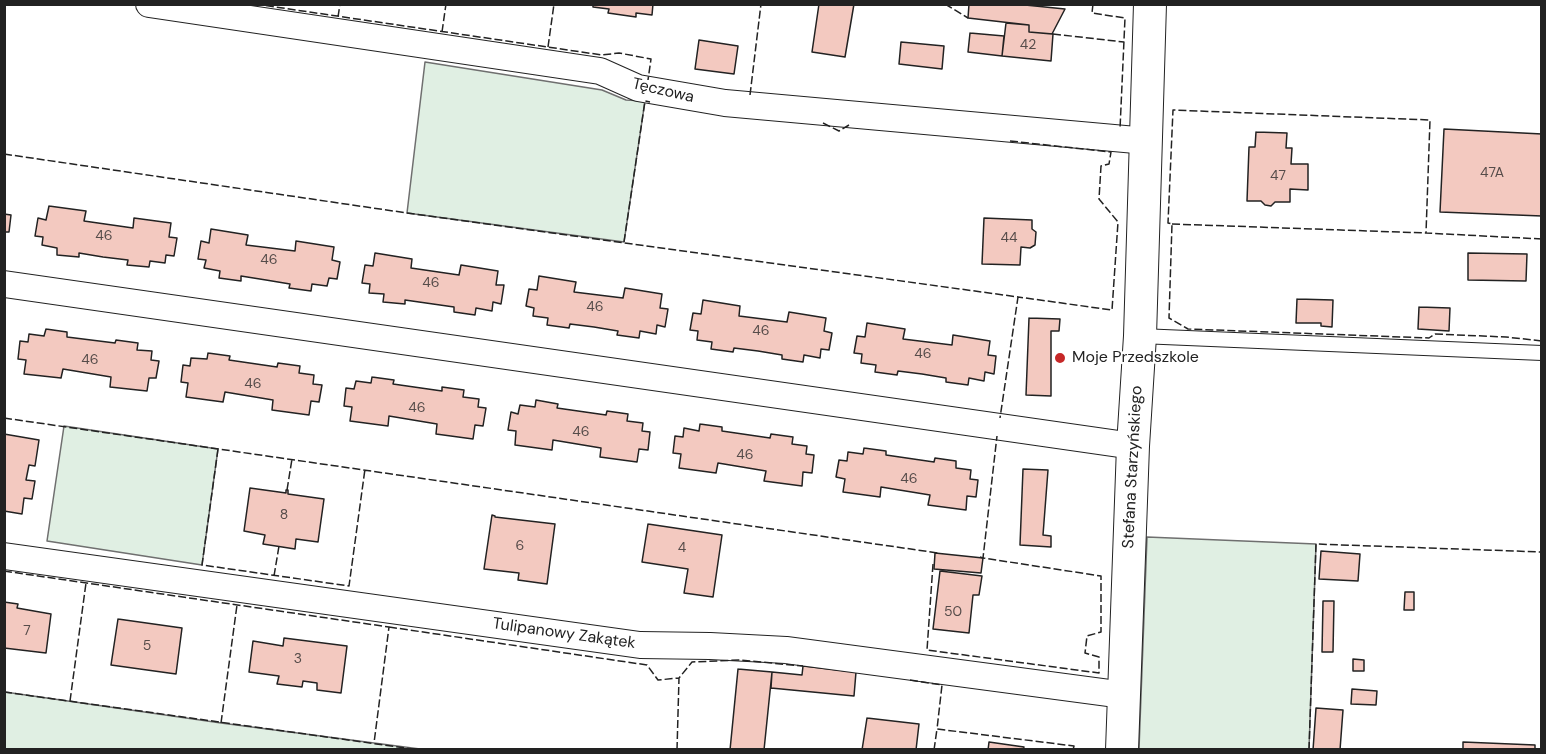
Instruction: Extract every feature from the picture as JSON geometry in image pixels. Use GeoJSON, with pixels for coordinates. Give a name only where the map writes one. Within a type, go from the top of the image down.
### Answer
{"type":"FeatureCollection","features":[{"type":"Feature","properties":{"kind":"street","name":"Tęczowa"},"geometry":{"type":"LineString","coordinates":[[149,4],[600,71],[638,88],[725,103],[1147,141]]}},
{"type":"Feature","properties":{"kind":"street","name":"Stefana Starzyńskiego"},"geometry":{"type":"LineString","coordinates":[[1122,750],[1133,446],[1140,336],[1150,4]]}},
{"type":"Feature","properties":{"kind":"street"},"geometry":{"type":"LineString","coordinates":[[4,284],[1133,446]]}},
{"type":"Feature","properties":{"kind":"street","name":"Tulipanowy Zakątek"},"geometry":{"type":"LineString","coordinates":[[4,556],[640,645],[786,650],[1124,695]]}},
{"type":"Feature","properties":{"kind":"lane"},"geometry":{"type":"LineString","coordinates":[[1140,336],[1542,353]]}},
{"type":"Feature","properties":{"kind":"green space"},"geometry":{"type":"Polygon","coordinates":[[[425,62],[602,90],[626,100],[645,101],[624,242],[407,213],[425,62]]]}},
{"type":"Feature","properties":{"kind":"green space"},"geometry":{"type":"Polygon","coordinates":[[[64,426],[218,449],[202,565],[47,541],[64,426]]]}},
{"type":"Feature","properties":{"kind":"green space"},"geometry":{"type":"Polygon","coordinates":[[[1147,537],[1316,544],[1309,749],[1139,749],[1147,537]]]}},
{"type":"Feature","properties":{"kind":"green space"},"geometry":{"type":"Polygon","coordinates":[[[5,692],[221,723],[420,749],[5,749],[5,692]]]}},
{"type":"Feature","properties":{"kind":"building"},"geometry":{"type":"Polygon","coordinates":[[[593,4],[653,4],[652,15],[636,13],[636,17],[608,13],[609,9],[593,7],[593,4]]]}},
{"type":"Feature","properties":{"kind":"building"},"geometry":{"type":"Polygon","coordinates":[[[819,4],[854,4],[845,57],[812,52],[819,4]]]}},
{"type":"Feature","properties":{"kind":"building"},"geometry":{"type":"Polygon","coordinates":[[[969,4],[1015,4],[1065,9],[1052,34],[1029,32],[1029,25],[968,18],[969,4]]]}},
{"type":"Feature","properties":{"kind":"building"},"geometry":{"type":"Polygon","coordinates":[[[1006,23],[1029,25],[1029,32],[1053,34],[1051,61],[1002,56],[1006,23]]]}},
{"type":"Feature","properties":{"kind":"building"},"geometry":{"type":"Polygon","coordinates":[[[970,33],[1004,36],[1002,56],[968,52],[970,33]]]}},
{"type":"Feature","properties":{"kind":"building"},"geometry":{"type":"Polygon","coordinates":[[[699,40],[738,46],[734,74],[695,69],[699,40]]]}},
{"type":"Feature","properties":{"kind":"building"},"geometry":{"type":"Polygon","coordinates":[[[901,42],[944,46],[942,69],[899,64],[901,42]]]}},
{"type":"Feature","properties":{"kind":"building"},"geometry":{"type":"Polygon","coordinates":[[[1444,129],[1542,134],[1542,216],[1440,212],[1444,129]]]}},
{"type":"Feature","properties":{"kind":"building"},"geometry":{"type":"Polygon","coordinates":[[[1256,132],[1287,133],[1286,148],[1292,148],[1291,164],[1308,164],[1308,190],[1290,189],[1290,202],[1275,202],[1271,206],[1261,201],[1247,201],[1249,147],[1255,147],[1256,132]]]}},
{"type":"Feature","properties":{"kind":"building"},"geometry":{"type":"Polygon","coordinates":[[[49,206],[86,211],[84,221],[133,228],[134,218],[171,223],[169,237],[177,238],[174,256],[166,255],[165,263],[150,261],[149,267],[127,265],[128,260],[79,253],[79,257],[57,255],[57,248],[42,245],[43,237],[35,236],[38,218],[46,220],[49,206]]]}},
{"type":"Feature","properties":{"kind":"building"},"geometry":{"type":"Polygon","coordinates":[[[4,214],[11,215],[9,232],[4,232],[4,214]]]}},
{"type":"Feature","properties":{"kind":"building"},"geometry":{"type":"Polygon","coordinates":[[[984,218],[1032,220],[1032,229],[1036,232],[1035,245],[1030,248],[1021,247],[1020,265],[982,264],[984,218]]]}},
{"type":"Feature","properties":{"kind":"building"},"geometry":{"type":"Polygon","coordinates":[[[211,229],[248,235],[246,245],[295,251],[296,241],[334,247],[332,260],[340,262],[337,279],[329,278],[327,286],[312,284],[311,291],[289,288],[290,284],[241,276],[241,281],[219,278],[220,271],[204,268],[206,260],[198,259],[201,241],[209,243],[211,229]]]}},
{"type":"Feature","properties":{"kind":"building"},"geometry":{"type":"Polygon","coordinates":[[[375,253],[412,259],[411,268],[459,275],[461,265],[498,271],[496,285],[504,285],[501,304],[493,302],[492,311],[476,308],[475,315],[454,312],[454,307],[405,300],[405,304],[383,302],[384,294],[369,293],[370,284],[362,283],[365,265],[373,266],[375,253]]]}},
{"type":"Feature","properties":{"kind":"building"},"geometry":{"type":"Polygon","coordinates":[[[1468,253],[1527,254],[1526,281],[1468,280],[1468,253]]]}},
{"type":"Feature","properties":{"kind":"building"},"geometry":{"type":"Polygon","coordinates":[[[539,276],[576,282],[574,292],[623,298],[625,288],[662,294],[660,308],[668,309],[665,327],[657,325],[656,334],[640,331],[639,338],[617,335],[618,331],[594,327],[570,324],[569,328],[547,325],[548,318],[533,316],[534,308],[526,306],[529,289],[537,290],[539,276]]]}},
{"type":"Feature","properties":{"kind":"building"},"geometry":{"type":"Polygon","coordinates":[[[1297,299],[1333,300],[1332,327],[1321,326],[1321,323],[1296,323],[1297,299]]]}},
{"type":"Feature","properties":{"kind":"building"},"geometry":{"type":"Polygon","coordinates":[[[703,300],[740,306],[739,316],[787,322],[789,312],[826,318],[824,331],[832,333],[829,350],[821,349],[820,358],[804,355],[803,362],[782,359],[782,355],[758,351],[734,348],[733,352],[711,349],[712,342],[697,340],[698,331],[690,330],[693,313],[701,314],[703,300]]]}},
{"type":"Feature","properties":{"kind":"building"},"geometry":{"type":"Polygon","coordinates":[[[1419,307],[1450,308],[1449,331],[1418,329],[1419,307]]]}},
{"type":"Feature","properties":{"kind":"building"},"geometry":{"type":"Polygon","coordinates":[[[1029,318],[1060,319],[1059,331],[1051,331],[1051,396],[1026,395],[1029,318]]]}},
{"type":"Feature","properties":{"kind":"building"},"geometry":{"type":"Polygon","coordinates":[[[867,323],[905,329],[903,339],[952,345],[953,335],[990,341],[988,355],[996,356],[994,374],[985,372],[984,381],[969,378],[968,385],[946,382],[946,378],[922,374],[898,371],[897,375],[875,372],[876,365],[861,363],[862,354],[854,353],[857,336],[865,337],[867,323]]]}},
{"type":"Feature","properties":{"kind":"building"},"geometry":{"type":"Polygon","coordinates":[[[46,329],[67,332],[67,337],[115,343],[116,340],[138,343],[137,350],[152,351],[151,360],[159,361],[156,378],[149,378],[147,391],[110,387],[111,377],[63,369],[61,378],[24,374],[26,360],[18,359],[20,341],[28,342],[29,334],[44,336],[46,329]]]}},
{"type":"Feature","properties":{"kind":"building"},"geometry":{"type":"Polygon","coordinates":[[[208,353],[230,356],[229,360],[277,367],[278,363],[300,366],[299,373],[314,375],[313,384],[322,385],[319,402],[311,401],[309,415],[272,410],[273,400],[225,392],[223,402],[186,397],[188,383],[181,382],[183,365],[190,366],[191,358],[207,359],[208,353]]]}},
{"type":"Feature","properties":{"kind":"building"},"geometry":{"type":"Polygon","coordinates":[[[372,377],[394,380],[393,384],[442,391],[442,387],[464,390],[463,397],[479,399],[478,407],[486,408],[483,426],[475,425],[473,439],[436,434],[437,424],[389,416],[388,426],[350,421],[352,407],[344,406],[346,388],[354,389],[356,381],[371,383],[372,377]]]}},
{"type":"Feature","properties":{"kind":"building"},"geometry":{"type":"Polygon","coordinates":[[[536,400],[558,404],[557,408],[606,415],[607,411],[628,414],[627,421],[643,423],[642,431],[650,432],[648,450],[639,449],[637,462],[600,457],[601,448],[553,440],[552,450],[515,445],[516,431],[508,430],[511,412],[518,414],[520,405],[535,407],[536,400]]]}},
{"type":"Feature","properties":{"kind":"building"},"geometry":{"type":"Polygon","coordinates":[[[700,424],[722,427],[722,431],[770,438],[771,434],[793,437],[792,444],[807,446],[806,454],[814,455],[812,473],[803,472],[802,486],[764,481],[766,471],[718,463],[716,473],[679,468],[681,454],[673,453],[675,436],[683,437],[684,428],[699,431],[700,424]]]}},
{"type":"Feature","properties":{"kind":"building"},"geometry":{"type":"Polygon","coordinates":[[[4,434],[39,440],[35,466],[29,465],[26,480],[35,481],[32,499],[24,498],[22,514],[4,511],[4,434]]]}},
{"type":"Feature","properties":{"kind":"building"},"geometry":{"type":"Polygon","coordinates":[[[864,448],[886,451],[886,455],[934,462],[935,458],[956,461],[956,468],[971,470],[970,479],[978,480],[976,497],[967,496],[966,510],[928,505],[930,495],[881,487],[880,497],[843,492],[845,479],[836,477],[839,460],[847,461],[848,452],[863,454],[864,448]]]}},
{"type":"Feature","properties":{"kind":"building"},"geometry":{"type":"Polygon","coordinates":[[[1023,469],[1048,470],[1043,535],[1051,536],[1051,547],[1020,545],[1023,469]]]}},
{"type":"Feature","properties":{"kind":"building"},"geometry":{"type":"Polygon","coordinates":[[[250,488],[286,493],[288,490],[288,494],[324,499],[318,542],[296,539],[295,549],[263,544],[265,535],[244,531],[250,488]]]}},
{"type":"Feature","properties":{"kind":"building"},"geometry":{"type":"Polygon","coordinates":[[[492,515],[555,524],[547,584],[518,580],[519,573],[484,569],[492,515]]]}},
{"type":"Feature","properties":{"kind":"building"},"geometry":{"type":"Polygon","coordinates":[[[648,524],[722,535],[713,597],[684,593],[688,569],[642,562],[648,524]]]}},
{"type":"Feature","properties":{"kind":"building"},"geometry":{"type":"Polygon","coordinates":[[[1321,551],[1360,554],[1358,581],[1319,579],[1321,551]]]}},
{"type":"Feature","properties":{"kind":"building"},"geometry":{"type":"Polygon","coordinates":[[[935,553],[983,558],[981,573],[934,569],[935,553]]]}},
{"type":"Feature","properties":{"kind":"building"},"geometry":{"type":"Polygon","coordinates":[[[940,571],[982,576],[979,595],[973,595],[969,633],[933,629],[940,571]]]}},
{"type":"Feature","properties":{"kind":"building"},"geometry":{"type":"Polygon","coordinates":[[[1405,592],[1414,592],[1414,610],[1404,610],[1405,592]]]}},
{"type":"Feature","properties":{"kind":"building"},"geometry":{"type":"Polygon","coordinates":[[[1323,601],[1334,601],[1333,652],[1322,652],[1323,601]]]}},
{"type":"Feature","properties":{"kind":"building"},"geometry":{"type":"Polygon","coordinates":[[[4,602],[18,604],[17,608],[51,614],[46,653],[4,648],[4,602]]]}},
{"type":"Feature","properties":{"kind":"building"},"geometry":{"type":"Polygon","coordinates":[[[118,619],[182,628],[176,674],[111,665],[118,619]]]}},
{"type":"Feature","properties":{"kind":"building"},"geometry":{"type":"Polygon","coordinates":[[[284,638],[347,646],[341,693],[317,690],[317,683],[303,681],[302,687],[277,684],[279,676],[249,672],[253,641],[283,646],[284,638]]]}},
{"type":"Feature","properties":{"kind":"building"},"geometry":{"type":"Polygon","coordinates":[[[1353,659],[1364,660],[1364,671],[1353,671],[1353,659]]]}},
{"type":"Feature","properties":{"kind":"building"},"geometry":{"type":"Polygon","coordinates":[[[803,666],[856,672],[854,696],[771,688],[772,672],[802,675],[803,666]]]}},
{"type":"Feature","properties":{"kind":"building"},"geometry":{"type":"Polygon","coordinates":[[[738,669],[772,672],[764,750],[730,750],[738,669]]]}},
{"type":"Feature","properties":{"kind":"building"},"geometry":{"type":"Polygon","coordinates":[[[1352,689],[1377,691],[1376,705],[1351,704],[1352,689]]]}},
{"type":"Feature","properties":{"kind":"building"},"geometry":{"type":"Polygon","coordinates":[[[1316,708],[1343,710],[1340,750],[1313,750],[1316,708]]]}},
{"type":"Feature","properties":{"kind":"building"},"geometry":{"type":"Polygon","coordinates":[[[867,718],[919,724],[916,750],[862,750],[867,718]]]}},
{"type":"Feature","properties":{"kind":"building"},"geometry":{"type":"Polygon","coordinates":[[[989,742],[1024,747],[1023,750],[988,750],[989,742]]]}},
{"type":"Feature","properties":{"kind":"building"},"geometry":{"type":"Polygon","coordinates":[[[1463,742],[1535,745],[1535,750],[1463,750],[1463,742]]]}},
{"type":"Feature","properties":{"kind":"fence"},"geometry":{"type":"LineString","coordinates":[[255,4],[602,55],[619,53],[651,59],[648,80]]}},
{"type":"Feature","properties":{"kind":"fence"},"geometry":{"type":"LineString","coordinates":[[338,17],[340,4]]}},
{"type":"Feature","properties":{"kind":"fence"},"geometry":{"type":"LineString","coordinates":[[442,32],[446,4]]}},
{"type":"Feature","properties":{"kind":"fence"},"geometry":{"type":"LineString","coordinates":[[548,47],[554,4]]}},
{"type":"Feature","properties":{"kind":"fence"},"geometry":{"type":"LineString","coordinates":[[750,95],[761,4]]}},
{"type":"Feature","properties":{"kind":"fence"},"geometry":{"type":"LineString","coordinates":[[945,4],[968,18]]}},
{"type":"Feature","properties":{"kind":"fence"},"geometry":{"type":"LineString","coordinates":[[1093,4],[1092,13],[1125,18],[1120,129]]}},
{"type":"Feature","properties":{"kind":"fence"},"geometry":{"type":"LineString","coordinates":[[1053,34],[1124,42]]}},
{"type":"Feature","properties":{"kind":"fence"},"geometry":{"type":"LineString","coordinates":[[624,242],[645,101],[650,102]]}},
{"type":"Feature","properties":{"kind":"fence"},"geometry":{"type":"LineString","coordinates":[[1542,239],[1426,233],[1430,120],[1173,110],[1168,223],[1172,224],[1169,318],[1188,329],[1429,338],[1435,334],[1542,341]]}},
{"type":"Feature","properties":{"kind":"fence"},"geometry":{"type":"LineString","coordinates":[[823,123],[839,131],[849,125]]}},
{"type":"Feature","properties":{"kind":"fence"},"geometry":{"type":"LineString","coordinates":[[1010,141],[1111,152],[1109,164],[1101,166],[1099,199],[1118,222],[1112,310],[1018,297]]}},
{"type":"Feature","properties":{"kind":"fence"},"geometry":{"type":"LineString","coordinates":[[4,154],[407,213],[1018,297],[1000,418]]}},
{"type":"Feature","properties":{"kind":"fence"},"geometry":{"type":"LineString","coordinates":[[1172,224],[1426,233]]}},
{"type":"Feature","properties":{"kind":"fence"},"geometry":{"type":"LineString","coordinates":[[4,418],[938,553]]}},
{"type":"Feature","properties":{"kind":"fence"},"geometry":{"type":"LineString","coordinates":[[980,557],[983,558],[997,436]]}},
{"type":"Feature","properties":{"kind":"fence"},"geometry":{"type":"LineString","coordinates":[[218,449],[202,565],[349,586],[365,469]]}},
{"type":"Feature","properties":{"kind":"fence"},"geometry":{"type":"LineString","coordinates":[[287,490],[292,459]]}},
{"type":"Feature","properties":{"kind":"fence"},"geometry":{"type":"LineString","coordinates":[[1309,750],[1316,544],[1542,552]]}},
{"type":"Feature","properties":{"kind":"fence"},"geometry":{"type":"LineString","coordinates":[[274,576],[279,546]]}},
{"type":"Feature","properties":{"kind":"fence"},"geometry":{"type":"LineString","coordinates":[[933,564],[927,650],[1099,673],[1099,657],[1085,653],[1087,636],[1101,632],[1101,576],[983,558]]}},
{"type":"Feature","properties":{"kind":"fence"},"geometry":{"type":"LineString","coordinates":[[4,571],[389,627],[374,743]]}},
{"type":"Feature","properties":{"kind":"fence"},"geometry":{"type":"LineString","coordinates":[[70,701],[86,583]]}},
{"type":"Feature","properties":{"kind":"fence"},"geometry":{"type":"LineString","coordinates":[[221,723],[237,605]]}},
{"type":"Feature","properties":{"kind":"fence"},"geometry":{"type":"LineString","coordinates":[[389,627],[647,665],[658,680],[679,678]]}},
{"type":"Feature","properties":{"kind":"fence"},"geometry":{"type":"LineString","coordinates":[[677,750],[679,678],[692,662],[739,660],[803,666]]}},
{"type":"Feature","properties":{"kind":"fence"},"geometry":{"type":"LineString","coordinates":[[910,680],[942,685],[937,729],[1074,746],[1073,750]]}},
{"type":"Feature","properties":{"kind":"fence"},"geometry":{"type":"LineString","coordinates":[[4,692],[420,750]]}},
{"type":"Feature","properties":{"kind":"fence"},"geometry":{"type":"LineString","coordinates":[[934,750],[937,729]]}},
{"type":"Feature","properties":{"kind":"place","name":"Moje Przedszkole"},"geometry":{"type":"Point","coordinates":[1060,358]}}]}
